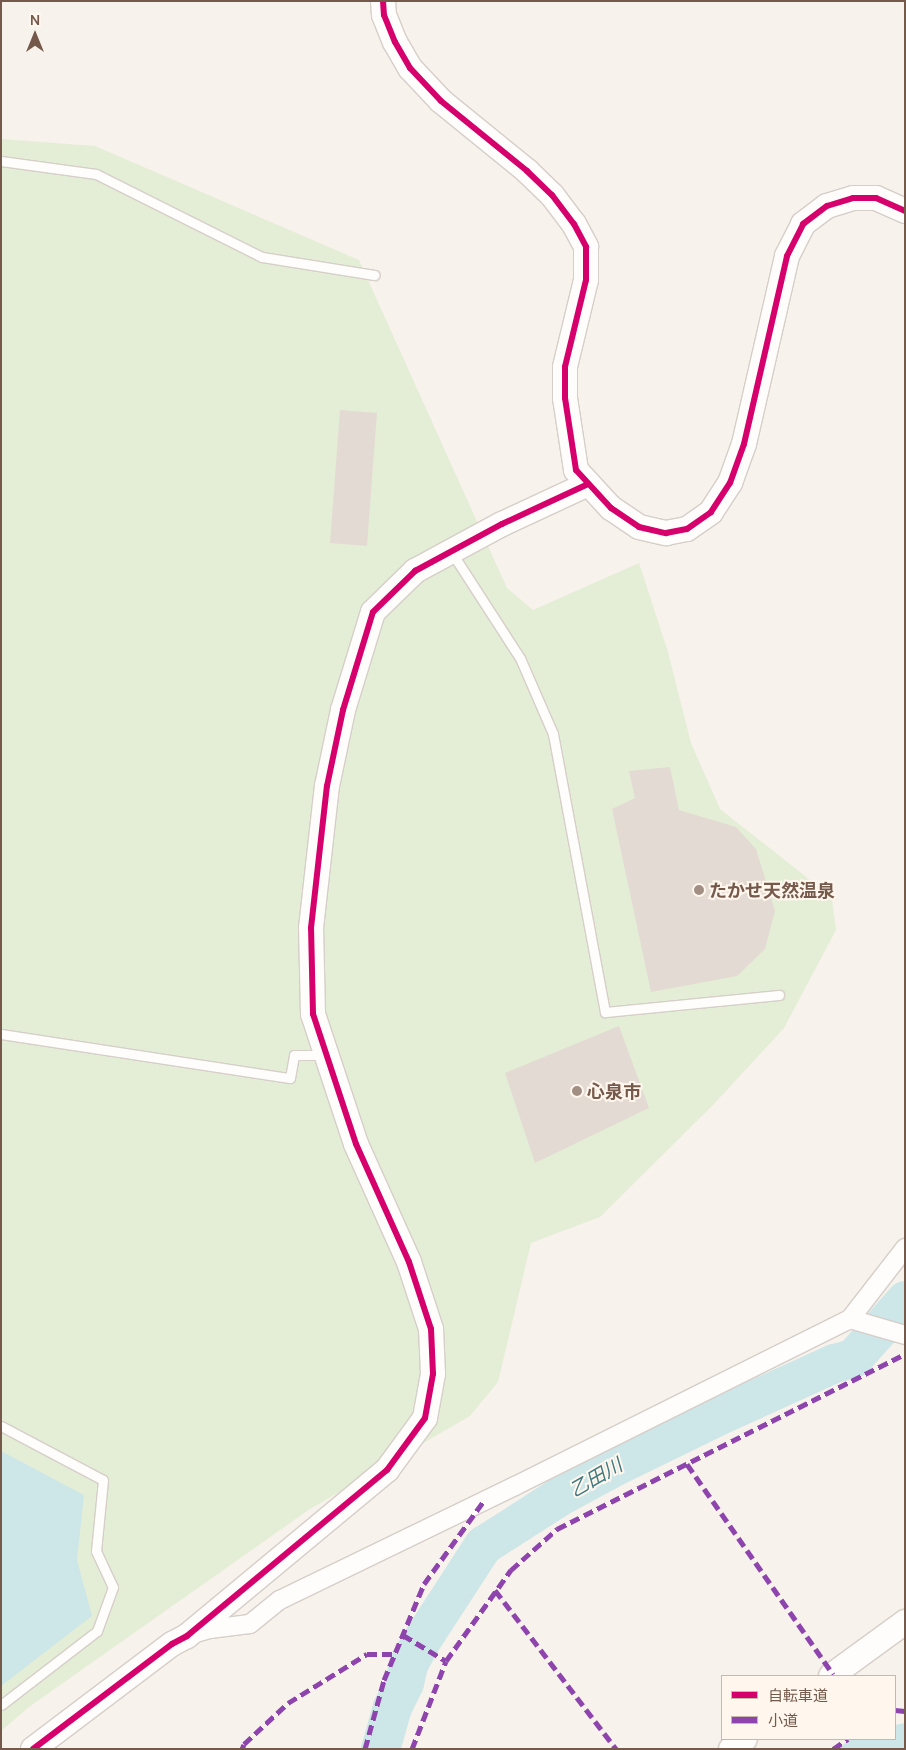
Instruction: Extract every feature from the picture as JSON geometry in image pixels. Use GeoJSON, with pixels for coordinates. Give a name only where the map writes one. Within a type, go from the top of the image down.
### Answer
{"type":"FeatureCollection","features":[{"type":"Feature","properties":{"kind":"street"},"geometry":{"type":"LineString","coordinates":[[382,1],[384,15],[395,42],[410,68],[441,101],[527,171],[552,195],[574,224],[586,247],[586,280],[565,367],[565,398],[576,470],[611,508],[639,527],[666,533],[687,529],[711,512],[730,483],[744,444],[787,256],[803,224],[827,206],[853,198],[876,198],[905,211]]}},
{"type":"Feature","properties":{"kind":"street"},"geometry":{"type":"LineString","coordinates":[[187,1636],[387,1470],[425,1418],[434,1374],[431,1329],[409,1262],[356,1144],[313,1014],[311,928],[327,786],[343,710],[373,612],[416,571],[502,524],[588,484]]}},
{"type":"Feature","properties":{"kind":"street"},"geometry":{"type":"LineString","coordinates":[[33,1749],[172,1644],[187,1636],[210,1629],[250,1624],[280,1600],[524,1482],[850,1319],[905,1248]]}},
{"type":"Feature","properties":{"kind":"street"},"geometry":{"type":"LineString","coordinates":[[850,1319],[898,1332]]}},
{"type":"Feature","properties":{"kind":"street"},"geometry":{"type":"LineString","coordinates":[[832,1675],[905,1622]]}},
{"type":"Feature","properties":{"kind":"street"},"geometry":{"type":"LineString","coordinates":[[731,1749],[744,1740]]}},
{"type":"Feature","properties":{"kind":"lane"},"geometry":{"type":"LineString","coordinates":[[1,162],[96,174],[262,257],[375,275]]}},
{"type":"Feature","properties":{"kind":"lane"},"geometry":{"type":"LineString","coordinates":[[452,552],[520,658],[553,734],[606,1012],[779,995]]}},
{"type":"Feature","properties":{"kind":"lane"},"geometry":{"type":"LineString","coordinates":[[1,1034],[290,1078],[294,1055],[326,1055]]}},
{"type":"Feature","properties":{"kind":"lane"},"geometry":{"type":"LineString","coordinates":[[1,1426],[103,1480],[96,1551],[113,1587],[97,1631],[1,1705]]}},
{"type":"Feature","properties":{"kind":"green space"},"geometry":{"type":"Polygon","coordinates":[[[1,139],[95,146],[359,260],[507,588],[533,610],[639,563],[668,652],[691,743],[720,809],[805,876],[832,900],[836,930],[784,1028],[714,1104],[600,1217],[531,1243],[498,1382],[470,1416],[310,1509],[29,1707],[1,1731],[1,139]]]}},
{"type":"Feature","properties":{"kind":"water"},"geometry":{"type":"Polygon","coordinates":[[[1,1451],[84,1495],[77,1560],[92,1616],[1,1686],[1,1451]]]}},
{"type":"Feature","properties":{"kind":"water"},"geometry":{"type":"Polygon","coordinates":[[[905,1723],[905,1749],[837,1749],[850,1740],[896,1740],[896,1725],[905,1723]]]}},
{"type":"Feature","properties":{"kind":"building"},"geometry":{"type":"Polygon","coordinates":[[[340,410],[377,413],[367,546],[330,543],[340,410]]]}},
{"type":"Feature","properties":{"kind":"building","name":"たかせ天然温泉"},"geometry":{"type":"Polygon","coordinates":[[[670,767],[679,810],[736,827],[756,849],[775,911],[765,949],[737,976],[651,992],[612,809],[635,798],[629,771],[670,767]]]}},
{"type":"Feature","properties":{"kind":"building","name":"心泉市"},"geometry":{"type":"Polygon","coordinates":[[[619,1026],[649,1108],[535,1163],[505,1073],[619,1026]]]}},
{"type":"Feature","properties":{"kind":"waterway","name":"乙田川"},"geometry":{"type":"LineString","coordinates":[[380,1749],[392,1707],[404,1682],[408,1664],[420,1642],[483,1545],[558,1497],[613,1467],[726,1412],[834,1363],[853,1358],[905,1300]]}},
{"type":"Feature","properties":{"kind":"marked path"},"geometry":{"type":"LineString","coordinates":[[412,1749],[446,1661],[511,1570],[557,1529],[905,1354]]}},
{"type":"Feature","properties":{"kind":"marked path"},"geometry":{"type":"LineString","coordinates":[[687,1464],[833,1674]]}},
{"type":"Feature","properties":{"kind":"marked path"},"geometry":{"type":"LineString","coordinates":[[365,1749],[384,1680],[424,1584],[483,1502]]}},
{"type":"Feature","properties":{"kind":"marked path"},"geometry":{"type":"LineString","coordinates":[[495,1590],[616,1749]]}},
{"type":"Feature","properties":{"kind":"marked path"},"geometry":{"type":"LineString","coordinates":[[403,1635],[446,1661]]}},
{"type":"Feature","properties":{"kind":"marked path"},"geometry":{"type":"LineString","coordinates":[[242,1749],[244,1744],[288,1703],[367,1654],[395,1654]]}},
{"type":"Feature","properties":{"kind":"marked path"},"geometry":{"type":"LineString","coordinates":[[896,1710],[905,1711]]}},
{"type":"Feature","properties":{"kind":"marked path"},"geometry":{"type":"LineString","coordinates":[[833,1749],[846,1740]]}},
{"type":"Feature","properties":{"kind":"cycle path"},"geometry":{"type":"LineString","coordinates":[[383,1],[384,15],[395,42],[410,68],[441,101],[527,171],[552,195],[574,224],[586,247],[586,280],[565,367],[565,398],[576,470],[611,508],[639,527],[666,533],[687,529],[711,512],[730,483],[744,444],[787,256],[803,224],[827,206],[853,198],[876,198],[905,211]]}},
{"type":"Feature","properties":{"kind":"cycle path"},"geometry":{"type":"LineString","coordinates":[[33,1749],[172,1644],[187,1636],[387,1470],[425,1418],[433,1374],[431,1329],[409,1262],[356,1144],[313,1014],[311,928],[327,786],[343,710],[373,612],[415,571],[502,524],[588,484]]}},
{"type":"Feature","properties":{"kind":"place","name":"たかせ天然温泉"},"geometry":{"type":"Point","coordinates":[699,890]}},
{"type":"Feature","properties":{"kind":"place","name":"心泉市"},"geometry":{"type":"Point","coordinates":[577,1091]}}]}
